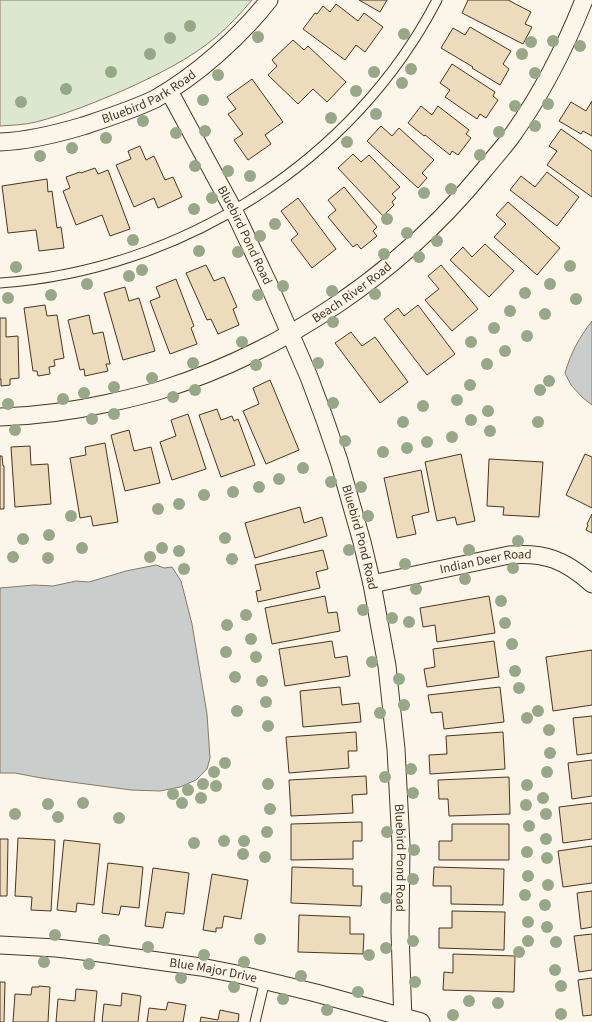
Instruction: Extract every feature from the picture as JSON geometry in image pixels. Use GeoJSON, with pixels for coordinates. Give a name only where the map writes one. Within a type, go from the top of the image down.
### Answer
{"type":"FeatureCollection","features":[{"type":"Feature","properties":{"kind":"street","name":"Bluebird Park Road"},"geometry":{"type":"LineString","coordinates":[[0,142],[32,138],[84,126],[140,105],[169,90],[188,78],[224,48],[243,30],[269,0]]}},
{"type":"Feature","properties":{"kind":"street","name":"Beach River Road"},"geometry":{"type":"LineString","coordinates":[[0,417],[68,411],[126,399],[160,390],[222,367],[255,352],[290,333],[343,299],[394,261],[442,217],[462,196],[510,137],[525,116],[556,63],[584,0]]}},
{"type":"Feature","properties":{"kind":"street","name":"Bluebird Pond Road"},"geometry":{"type":"LineString","coordinates":[[169,90],[234,211],[269,285],[309,377],[337,454],[372,584],[387,666],[397,757],[401,845],[400,932],[403,1020]]}},
{"type":"Feature","properties":{"kind":"street","name":"Indian Deer Road"},"geometry":{"type":"LineString","coordinates":[[372,584],[509,555],[524,554],[548,557],[559,561],[592,584]]}},
{"type":"Feature","properties":{"kind":"street","name":"Blue Major Drive"},"geometry":{"type":"LineString","coordinates":[[0,945],[56,948],[222,970],[316,993],[403,1020],[421,1022]]}},
{"type":"Feature","properties":{"kind":"lane"},"geometry":{"type":"LineString","coordinates":[[0,283],[68,274],[116,262],[147,252],[178,239],[234,211],[292,171],[330,139],[354,116],[398,63],[425,22],[437,0]]}},
{"type":"Feature","properties":{"kind":"lane"},"geometry":{"type":"LineString","coordinates":[[255,1022],[265,980]]}},
{"type":"Feature","properties":{"kind":"green space"},"geometry":{"type":"Polygon","coordinates":[[[0,0],[252,0],[226,28],[206,45],[184,60],[136,85],[81,108],[59,115],[32,123],[0,126],[0,0]]]}},
{"type":"Feature","properties":{"kind":"shaded area"},"geometry":{"type":"Polygon","coordinates":[[[592,321],[592,405],[571,385],[565,373],[576,346],[592,321]]]}},
{"type":"Feature","properties":{"kind":"shaded area"},"geometry":{"type":"Polygon","coordinates":[[[156,565],[164,568],[172,567],[181,581],[192,624],[207,714],[210,758],[207,769],[196,780],[180,787],[160,791],[131,790],[15,773],[0,773],[0,588],[34,585],[53,586],[76,581],[89,582],[126,571],[156,565]]]}},
{"type":"Feature","properties":{"kind":"building"},"geometry":{"type":"Polygon","coordinates":[[[359,0],[387,0],[380,12],[359,0]]]}},
{"type":"Feature","properties":{"kind":"building"},"geometry":{"type":"Polygon","coordinates":[[[468,0],[508,0],[531,12],[525,24],[532,27],[523,44],[462,13],[468,0]]]}},
{"type":"Feature","properties":{"kind":"building"},"geometry":{"type":"Polygon","coordinates":[[[336,4],[358,21],[364,13],[383,27],[365,52],[356,45],[345,60],[303,29],[315,13],[317,14],[323,6],[330,12],[336,4]]]}},
{"type":"Feature","properties":{"kind":"building"},"geometry":{"type":"Polygon","coordinates":[[[470,27],[511,51],[503,64],[509,69],[500,85],[441,48],[453,28],[465,35],[470,27]]]}},
{"type":"Feature","properties":{"kind":"building"},"geometry":{"type":"Polygon","coordinates":[[[293,40],[304,50],[308,46],[346,82],[327,102],[313,89],[298,104],[268,75],[277,66],[272,60],[293,40]]]}},
{"type":"Feature","properties":{"kind":"building"},"geometry":{"type":"Polygon","coordinates":[[[452,64],[495,92],[493,96],[498,100],[486,118],[480,114],[477,119],[445,97],[450,90],[440,83],[452,64]]]}},
{"type":"Feature","properties":{"kind":"building"},"geometry":{"type":"Polygon","coordinates":[[[252,79],[283,122],[265,135],[271,144],[248,160],[234,140],[243,134],[228,114],[236,109],[227,97],[252,79]]]}},
{"type":"Feature","properties":{"kind":"building"},"geometry":{"type":"Polygon","coordinates":[[[592,101],[592,136],[583,131],[581,134],[559,121],[571,102],[586,111],[592,101]]]}},
{"type":"Feature","properties":{"kind":"building"},"geometry":{"type":"Polygon","coordinates":[[[421,106],[432,115],[438,106],[469,130],[466,134],[471,138],[458,155],[452,151],[450,155],[408,123],[421,106]]]}},
{"type":"Feature","properties":{"kind":"building"},"geometry":{"type":"Polygon","coordinates":[[[381,126],[392,136],[399,128],[434,160],[422,173],[427,178],[418,188],[367,141],[381,126]]]}},
{"type":"Feature","properties":{"kind":"building"},"geometry":{"type":"Polygon","coordinates":[[[561,129],[592,151],[592,197],[547,165],[557,151],[549,146],[561,129]]]}},
{"type":"Feature","properties":{"kind":"building"},"geometry":{"type":"Polygon","coordinates":[[[140,146],[146,160],[154,156],[165,180],[173,177],[182,197],[158,208],[154,198],[134,207],[116,165],[131,159],[128,151],[140,146]]]}},
{"type":"Feature","properties":{"kind":"building"},"geometry":{"type":"Polygon","coordinates":[[[353,154],[361,162],[369,155],[400,187],[392,194],[396,198],[392,202],[394,205],[383,216],[338,168],[353,154]]]}},
{"type":"Feature","properties":{"kind":"building"},"geometry":{"type":"Polygon","coordinates":[[[95,168],[98,174],[108,170],[130,229],[110,236],[102,215],[76,225],[63,191],[70,188],[66,177],[95,168]]]}},
{"type":"Feature","properties":{"kind":"building"},"geometry":{"type":"Polygon","coordinates":[[[547,172],[579,197],[557,226],[510,190],[521,176],[535,187],[547,172]]]}},
{"type":"Feature","properties":{"kind":"building"},"geometry":{"type":"Polygon","coordinates":[[[47,179],[48,192],[52,191],[57,228],[61,227],[64,248],[39,251],[36,230],[8,233],[2,186],[47,179]]]}},
{"type":"Feature","properties":{"kind":"building"},"geometry":{"type":"Polygon","coordinates":[[[344,187],[377,227],[373,231],[377,236],[361,249],[357,244],[353,247],[328,217],[336,210],[328,200],[344,187]]]}},
{"type":"Feature","properties":{"kind":"building"},"geometry":{"type":"Polygon","coordinates":[[[298,198],[336,249],[312,268],[291,240],[298,234],[281,211],[298,198]]]}},
{"type":"Feature","properties":{"kind":"building"},"geometry":{"type":"Polygon","coordinates":[[[508,202],[560,248],[537,275],[494,237],[506,224],[496,215],[508,202]]]}},
{"type":"Feature","properties":{"kind":"building"},"geometry":{"type":"Polygon","coordinates":[[[485,244],[514,271],[489,297],[450,260],[463,247],[472,257],[485,244]]]}},
{"type":"Feature","properties":{"kind":"building"},"geometry":{"type":"Polygon","coordinates":[[[206,265],[214,281],[224,277],[237,307],[233,309],[239,325],[218,334],[211,319],[207,320],[186,273],[206,265]]]}},
{"type":"Feature","properties":{"kind":"building"},"geometry":{"type":"Polygon","coordinates":[[[441,265],[478,309],[452,331],[425,300],[439,289],[428,276],[441,265]]]}},
{"type":"Feature","properties":{"kind":"building"},"geometry":{"type":"Polygon","coordinates":[[[176,279],[194,326],[191,328],[197,344],[170,354],[150,301],[160,297],[156,287],[176,279]]]}},
{"type":"Feature","properties":{"kind":"building"},"geometry":{"type":"Polygon","coordinates":[[[125,287],[129,301],[139,298],[155,351],[123,360],[104,293],[125,287]]]}},
{"type":"Feature","properties":{"kind":"building"},"geometry":{"type":"Polygon","coordinates":[[[45,305],[47,316],[57,315],[64,358],[54,360],[55,366],[49,367],[50,374],[38,376],[37,371],[33,371],[24,308],[45,305]]]}},
{"type":"Feature","properties":{"kind":"building"},"geometry":{"type":"Polygon","coordinates":[[[418,305],[455,354],[427,375],[384,319],[398,308],[404,316],[418,305]]]}},
{"type":"Feature","properties":{"kind":"building"},"geometry":{"type":"Polygon","coordinates":[[[89,315],[93,334],[103,332],[110,364],[106,364],[108,371],[85,376],[84,369],[80,370],[68,320],[89,315]]]}},
{"type":"Feature","properties":{"kind":"building"},"geometry":{"type":"Polygon","coordinates":[[[0,318],[6,318],[6,337],[18,336],[19,378],[10,379],[10,385],[1,386],[0,379],[0,318]]]}},
{"type":"Feature","properties":{"kind":"building"},"geometry":{"type":"Polygon","coordinates":[[[351,332],[362,346],[375,337],[408,382],[380,403],[335,343],[351,332]]]}},
{"type":"Feature","properties":{"kind":"building"},"geometry":{"type":"Polygon","coordinates":[[[270,380],[299,450],[266,464],[243,411],[259,404],[253,388],[270,380]]]}},
{"type":"Feature","properties":{"kind":"building"},"geometry":{"type":"Polygon","coordinates":[[[217,409],[221,420],[232,416],[234,421],[238,419],[255,465],[221,477],[199,415],[217,409]]]}},
{"type":"Feature","properties":{"kind":"building"},"geometry":{"type":"Polygon","coordinates":[[[188,414],[206,469],[172,480],[160,442],[176,436],[171,420],[188,414]]]}},
{"type":"Feature","properties":{"kind":"building"},"geometry":{"type":"Polygon","coordinates":[[[129,430],[134,451],[151,447],[160,483],[125,491],[111,435],[129,430]]]}},
{"type":"Feature","properties":{"kind":"building"},"geometry":{"type":"Polygon","coordinates":[[[105,443],[118,522],[93,526],[91,516],[80,518],[70,458],[86,455],[85,447],[105,443]]]}},
{"type":"Feature","properties":{"kind":"building"},"geometry":{"type":"Polygon","coordinates":[[[30,446],[31,465],[48,464],[51,504],[15,507],[11,447],[30,446]]]}},
{"type":"Feature","properties":{"kind":"building"},"geometry":{"type":"Polygon","coordinates":[[[461,454],[475,521],[457,525],[455,517],[437,521],[425,462],[461,454]]]}},
{"type":"Feature","properties":{"kind":"building"},"geometry":{"type":"Polygon","coordinates":[[[585,454],[592,457],[592,508],[566,495],[585,454]]]}},
{"type":"Feature","properties":{"kind":"building"},"geometry":{"type":"Polygon","coordinates":[[[0,456],[2,456],[4,466],[4,509],[0,509],[0,456]]]}},
{"type":"Feature","properties":{"kind":"building"},"geometry":{"type":"Polygon","coordinates":[[[489,459],[543,462],[539,517],[503,515],[504,507],[487,506],[489,459]]]}},
{"type":"Feature","properties":{"kind":"building"},"geometry":{"type":"Polygon","coordinates":[[[421,470],[429,512],[412,516],[416,534],[397,538],[384,478],[421,470]]]}},
{"type":"Feature","properties":{"kind":"building"},"geometry":{"type":"Polygon","coordinates":[[[300,507],[304,523],[322,517],[327,536],[255,558],[245,523],[300,507]]]}},
{"type":"Feature","properties":{"kind":"building"},"geometry":{"type":"Polygon","coordinates":[[[592,514],[592,533],[586,530],[592,514]]]}},
{"type":"Feature","properties":{"kind":"building"},"geometry":{"type":"Polygon","coordinates":[[[323,550],[328,569],[316,572],[320,588],[258,602],[256,591],[261,590],[255,565],[323,550]]]}},
{"type":"Feature","properties":{"kind":"building"},"geometry":{"type":"Polygon","coordinates":[[[325,596],[328,613],[337,612],[340,631],[272,644],[265,608],[325,596]]]}},
{"type":"Feature","properties":{"kind":"building"},"geometry":{"type":"Polygon","coordinates":[[[489,596],[495,633],[437,642],[435,625],[423,627],[420,608],[489,596]]]}},
{"type":"Feature","properties":{"kind":"building"},"geometry":{"type":"Polygon","coordinates":[[[332,641],[335,658],[347,656],[350,676],[285,686],[279,649],[332,641]]]}},
{"type":"Feature","properties":{"kind":"building"},"geometry":{"type":"Polygon","coordinates":[[[494,641],[499,677],[427,687],[424,669],[435,667],[433,649],[494,641]]]}},
{"type":"Feature","properties":{"kind":"building"},"geometry":{"type":"Polygon","coordinates":[[[592,650],[592,705],[553,711],[546,657],[592,650]]]}},
{"type":"Feature","properties":{"kind":"building"},"geometry":{"type":"Polygon","coordinates":[[[340,687],[342,705],[359,703],[361,722],[303,727],[300,691],[340,687]]]}},
{"type":"Feature","properties":{"kind":"building"},"geometry":{"type":"Polygon","coordinates":[[[500,687],[504,722],[444,729],[442,712],[431,713],[428,695],[500,687]]]}},
{"type":"Feature","properties":{"kind":"building"},"geometry":{"type":"Polygon","coordinates":[[[592,716],[592,753],[577,755],[573,718],[592,716]]]}},
{"type":"Feature","properties":{"kind":"building"},"geometry":{"type":"Polygon","coordinates":[[[356,732],[357,751],[348,751],[349,768],[289,773],[286,737],[356,732]]]}},
{"type":"Feature","properties":{"kind":"building"},"geometry":{"type":"Polygon","coordinates":[[[503,732],[505,769],[430,774],[429,755],[447,754],[446,736],[503,732]]]}},
{"type":"Feature","properties":{"kind":"building"},"geometry":{"type":"Polygon","coordinates":[[[592,760],[592,796],[572,799],[568,763],[592,760]]]}},
{"type":"Feature","properties":{"kind":"building"},"geometry":{"type":"Polygon","coordinates":[[[366,776],[367,794],[352,795],[353,813],[291,816],[289,780],[366,776]]]}},
{"type":"Feature","properties":{"kind":"building"},"geometry":{"type":"Polygon","coordinates":[[[509,777],[510,814],[449,816],[448,799],[439,799],[438,780],[509,777]]]}},
{"type":"Feature","properties":{"kind":"building"},"geometry":{"type":"Polygon","coordinates":[[[592,803],[592,839],[563,843],[559,807],[592,803]]]}},
{"type":"Feature","properties":{"kind":"building"},"geometry":{"type":"Polygon","coordinates":[[[362,822],[362,841],[353,841],[353,859],[291,860],[291,824],[362,822]]]}},
{"type":"Feature","properties":{"kind":"building"},"geometry":{"type":"Polygon","coordinates":[[[452,824],[509,824],[509,860],[439,860],[439,841],[452,841],[452,824]]]}},
{"type":"Feature","properties":{"kind":"building"},"geometry":{"type":"Polygon","coordinates":[[[18,838],[55,840],[51,911],[31,910],[32,897],[15,896],[18,838]]]}},
{"type":"Feature","properties":{"kind":"building"},"geometry":{"type":"Polygon","coordinates":[[[0,839],[8,839],[7,896],[0,896],[0,839]]]}},
{"type":"Feature","properties":{"kind":"building"},"geometry":{"type":"Polygon","coordinates":[[[64,840],[100,844],[94,905],[77,903],[76,912],[57,910],[64,840]]]}},
{"type":"Feature","properties":{"kind":"building"},"geometry":{"type":"Polygon","coordinates":[[[592,846],[592,883],[563,887],[558,851],[592,846]]]}},
{"type":"Feature","properties":{"kind":"building"},"geometry":{"type":"Polygon","coordinates":[[[108,863],[143,867],[139,908],[121,906],[119,915],[102,913],[108,863]]]}},
{"type":"Feature","properties":{"kind":"building"},"geometry":{"type":"Polygon","coordinates":[[[292,867],[353,869],[353,886],[362,886],[361,906],[291,903],[292,867]]]}},
{"type":"Feature","properties":{"kind":"building"},"geometry":{"type":"Polygon","coordinates":[[[434,867],[504,869],[503,905],[451,904],[451,886],[433,886],[434,867]]]}},
{"type":"Feature","properties":{"kind":"building"},"geometry":{"type":"Polygon","coordinates":[[[153,868],[189,873],[184,914],[166,912],[163,928],[145,926],[153,868]]]}},
{"type":"Feature","properties":{"kind":"building"},"geometry":{"type":"Polygon","coordinates":[[[212,874],[248,880],[241,919],[224,916],[222,928],[216,928],[216,932],[203,930],[212,874]]]}},
{"type":"Feature","properties":{"kind":"building"},"geometry":{"type":"Polygon","coordinates":[[[592,891],[592,927],[581,929],[577,893],[592,891]]]}},
{"type":"Feature","properties":{"kind":"building"},"geometry":{"type":"Polygon","coordinates":[[[452,911],[505,912],[504,950],[439,948],[439,928],[452,928],[452,911]]]}},
{"type":"Feature","properties":{"kind":"building"},"geometry":{"type":"Polygon","coordinates":[[[299,915],[350,917],[350,934],[364,934],[363,954],[298,952],[299,915]]]}},
{"type":"Feature","properties":{"kind":"building"},"geometry":{"type":"Polygon","coordinates":[[[592,934],[592,970],[579,972],[574,936],[592,934]]]}},
{"type":"Feature","properties":{"kind":"building"},"geometry":{"type":"Polygon","coordinates":[[[453,954],[515,956],[514,992],[443,990],[444,972],[453,973],[453,954]]]}},
{"type":"Feature","properties":{"kind":"building"},"geometry":{"type":"Polygon","coordinates":[[[592,978],[592,1015],[583,1016],[578,980],[592,978]]]}},
{"type":"Feature","properties":{"kind":"building"},"geometry":{"type":"Polygon","coordinates":[[[0,982],[5,982],[4,1022],[0,1022],[0,982]]]}},
{"type":"Feature","properties":{"kind":"building"},"geometry":{"type":"Polygon","coordinates":[[[32,987],[50,987],[48,1022],[13,1022],[15,994],[31,995],[32,987]]]}},
{"type":"Feature","properties":{"kind":"building"},"geometry":{"type":"Polygon","coordinates":[[[76,989],[97,991],[94,1022],[56,1022],[58,999],[75,1001],[76,989]]]}},
{"type":"Feature","properties":{"kind":"building"},"geometry":{"type":"Polygon","coordinates":[[[122,993],[141,996],[138,1022],[102,1022],[104,1004],[121,1006],[122,993]]]}},
{"type":"Feature","properties":{"kind":"building"},"geometry":{"type":"Polygon","coordinates":[[[168,1002],[186,1005],[183,1022],[147,1022],[149,1008],[166,1010],[168,1002]]]}},
{"type":"Feature","properties":{"kind":"building"},"geometry":{"type":"Polygon","coordinates":[[[220,1010],[239,1014],[238,1022],[200,1022],[201,1017],[218,1020],[220,1010]]]}}]}
